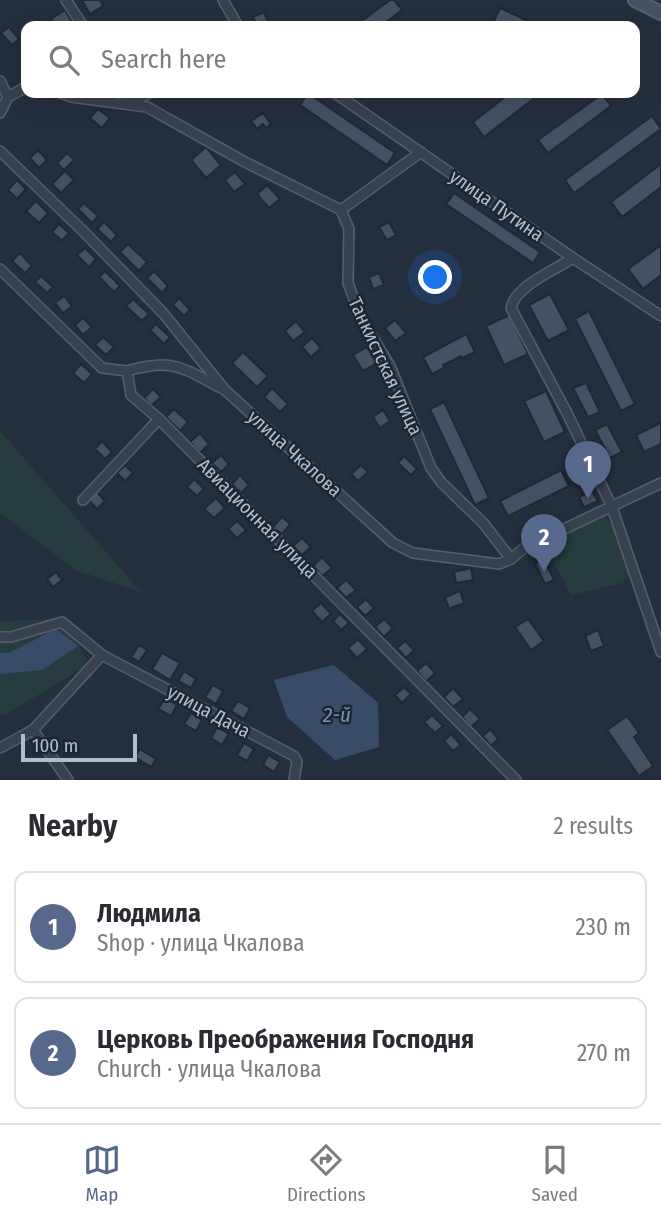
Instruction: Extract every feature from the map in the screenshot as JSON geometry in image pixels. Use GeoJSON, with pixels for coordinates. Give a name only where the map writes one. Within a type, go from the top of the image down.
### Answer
{"type":"FeatureCollection","features":[{"type":"Feature","properties":{"kind":"main road"},"geometry":{"type":"LineString","coordinates":[[635,0],[661,13]]}},
{"type":"Feature","properties":{"kind":"street"},"geometry":{"type":"LineString","coordinates":[[66,0],[79,21]]}},
{"type":"Feature","properties":{"kind":"street"},"geometry":{"type":"LineString","coordinates":[[223,0],[235,21]]}},
{"type":"Feature","properties":{"kind":"street"},"geometry":{"type":"LineString","coordinates":[[0,81],[8,97]]}},
{"type":"Feature","properties":{"kind":"street"},"geometry":{"type":"LineString","coordinates":[[0,113],[8,97],[21,90]]}},
{"type":"Feature","properties":{"kind":"street"},"geometry":{"type":"LineString","coordinates":[[79,98],[147,107],[243,161],[341,210],[421,152]]}},
{"type":"Feature","properties":{"kind":"street"},"geometry":{"type":"LineString","coordinates":[[126,98],[130,104]]}},
{"type":"Feature","properties":{"kind":"street"},"geometry":{"type":"LineString","coordinates":[[130,104],[140,98]]}},
{"type":"Feature","properties":{"kind":"street","name":"улица Путина"},"geometry":{"type":"LineString","coordinates":[[342,98],[661,316]]}},
{"type":"Feature","properties":{"kind":"street","name":"улица Чкалова"},"geometry":{"type":"LineString","coordinates":[[0,151],[163,313],[225,390],[393,542],[413,553],[499,564],[511,559],[524,548],[661,483]]}},
{"type":"Feature","properties":{"kind":"street","name":"Танкистская улица"},"geometry":{"type":"LineString","coordinates":[[341,210],[349,229],[348,282],[361,318],[390,366],[431,468],[441,482],[484,524],[511,559]]}},
{"type":"Feature","properties":{"kind":"street"},"geometry":{"type":"LineString","coordinates":[[573,258],[521,290],[513,300],[511,308],[612,507],[661,652]]}},
{"type":"Feature","properties":{"kind":"street"},"geometry":{"type":"LineString","coordinates":[[0,269],[102,368],[127,371],[153,364],[178,366],[225,390]]}},
{"type":"Feature","properties":{"kind":"street","name":"Авиационная улица"},"geometry":{"type":"LineString","coordinates":[[127,371],[131,395],[159,419],[516,780]]}},
{"type":"Feature","properties":{"kind":"street"},"geometry":{"type":"LineString","coordinates":[[83,500],[159,419]]}},
{"type":"Feature","properties":{"kind":"street","name":"улица Дача"},"geometry":{"type":"LineString","coordinates":[[0,637],[11,637],[62,622],[102,655],[293,756],[297,762],[294,780]]}},
{"type":"Feature","properties":{"kind":"street"},"geometry":{"type":"LineString","coordinates":[[0,748],[33,730],[102,655]]}},
{"type":"Feature","properties":{"kind":"street"},"geometry":{"type":"LineString","coordinates":[[33,730],[68,780]]}},
{"type":"Feature","properties":{"kind":"green space"},"geometry":{"type":"Polygon","coordinates":[[[0,431],[141,592],[75,570],[0,513],[0,431]]]}},
{"type":"Feature","properties":{"kind":"green space"},"geometry":{"type":"Polygon","coordinates":[[[603,515],[617,533],[626,559],[630,574],[623,583],[571,595],[549,552],[539,551],[521,561],[532,548],[603,515]]]}},
{"type":"Feature","properties":{"kind":"green space"},"geometry":{"type":"Polygon","coordinates":[[[64,619],[88,662],[86,666],[5,715],[0,715],[0,621],[64,619]]]}},
{"type":"Feature","properties":{"kind":"water"},"geometry":{"type":"Polygon","coordinates":[[[56,629],[78,646],[42,670],[0,674],[0,653],[9,653],[56,629]]]}},
{"type":"Feature","properties":{"kind":"water","name":"2-й"},"geometry":{"type":"Polygon","coordinates":[[[334,665],[378,703],[379,747],[335,760],[287,717],[274,680],[334,665]]]}},
{"type":"Feature","properties":{"kind":"building"},"geometry":{"type":"Polygon","coordinates":[[[82,0],[100,0],[103,6],[90,14],[82,0]]]}},
{"type":"Feature","properties":{"kind":"building"},"geometry":{"type":"Polygon","coordinates":[[[390,0],[394,0],[402,10],[388,21],[362,21],[390,0]]]}},
{"type":"Feature","properties":{"kind":"building"},"geometry":{"type":"Polygon","coordinates":[[[500,8],[528,21],[494,21],[500,8]]]}},
{"type":"Feature","properties":{"kind":"building"},"geometry":{"type":"Polygon","coordinates":[[[65,10],[71,21],[52,21],[51,19],[65,10]]]}},
{"type":"Feature","properties":{"kind":"building"},"geometry":{"type":"Polygon","coordinates":[[[264,12],[268,21],[255,21],[253,17],[264,12]]]}},
{"type":"Feature","properties":{"kind":"building"},"geometry":{"type":"Polygon","coordinates":[[[9,27],[19,39],[12,45],[1,33],[9,27]]]}},
{"type":"Feature","properties":{"kind":"building"},"geometry":{"type":"Polygon","coordinates":[[[305,98],[315,98],[395,153],[387,165],[300,105],[305,98]]]}},
{"type":"Feature","properties":{"kind":"building"},"geometry":{"type":"Polygon","coordinates":[[[504,98],[535,98],[484,137],[473,122],[504,98]]]}},
{"type":"Feature","properties":{"kind":"building"},"geometry":{"type":"Polygon","coordinates":[[[596,98],[605,98],[611,106],[548,153],[538,140],[596,98]]]}},
{"type":"Feature","properties":{"kind":"building"},"geometry":{"type":"Polygon","coordinates":[[[98,109],[110,118],[102,128],[90,118],[98,109]]]}},
{"type":"Feature","properties":{"kind":"building"},"geometry":{"type":"Polygon","coordinates":[[[263,113],[271,124],[266,128],[263,124],[257,129],[251,121],[263,113]]]}},
{"type":"Feature","properties":{"kind":"building"},"geometry":{"type":"Polygon","coordinates":[[[652,116],[661,129],[574,193],[565,180],[652,116]]]}},
{"type":"Feature","properties":{"kind":"building"},"geometry":{"type":"Polygon","coordinates":[[[206,147],[221,165],[206,178],[191,160],[206,147]]]}},
{"type":"Feature","properties":{"kind":"building"},"geometry":{"type":"Polygon","coordinates":[[[38,150],[47,160],[39,168],[30,158],[38,150]]]}},
{"type":"Feature","properties":{"kind":"building"},"geometry":{"type":"Polygon","coordinates":[[[67,153],[74,160],[64,170],[57,163],[67,153]]]}},
{"type":"Feature","properties":{"kind":"building"},"geometry":{"type":"Polygon","coordinates":[[[661,164],[661,187],[622,217],[611,202],[661,164]]]}},
{"type":"Feature","properties":{"kind":"building"},"geometry":{"type":"Polygon","coordinates":[[[65,171],[74,180],[61,193],[52,184],[65,171]]]}},
{"type":"Feature","properties":{"kind":"building"},"geometry":{"type":"Polygon","coordinates":[[[235,172],[245,184],[234,192],[225,180],[235,172]]]}},
{"type":"Feature","properties":{"kind":"building"},"geometry":{"type":"Polygon","coordinates":[[[17,180],[26,189],[17,199],[8,190],[17,180]]]}},
{"type":"Feature","properties":{"kind":"building"},"geometry":{"type":"Polygon","coordinates":[[[267,185],[280,199],[269,208],[257,194],[267,185]]]}},
{"type":"Feature","properties":{"kind":"building"},"geometry":{"type":"Polygon","coordinates":[[[454,193],[540,252],[533,263],[446,204],[454,193]]]}},
{"type":"Feature","properties":{"kind":"building"},"geometry":{"type":"Polygon","coordinates":[[[36,201],[48,213],[39,223],[26,211],[36,201]]]}},
{"type":"Feature","properties":{"kind":"building"},"geometry":{"type":"Polygon","coordinates":[[[84,203],[98,216],[92,223],[78,209],[84,203]]]}},
{"type":"Feature","properties":{"kind":"building"},"geometry":{"type":"Polygon","coordinates":[[[104,222],[117,235],[111,242],[97,229],[104,222]]]}},
{"type":"Feature","properties":{"kind":"building"},"geometry":{"type":"Polygon","coordinates":[[[389,222],[396,235],[387,240],[379,227],[389,222]]]}},
{"type":"Feature","properties":{"kind":"building"},"geometry":{"type":"Polygon","coordinates":[[[59,224],[69,233],[62,241],[52,232],[59,224]]]}},
{"type":"Feature","properties":{"kind":"building"},"geometry":{"type":"Polygon","coordinates":[[[128,244],[147,262],[139,271],[120,252],[128,244]]]}},
{"type":"Feature","properties":{"kind":"building"},"geometry":{"type":"Polygon","coordinates":[[[661,245],[661,275],[643,289],[628,269],[661,245]]]}},
{"type":"Feature","properties":{"kind":"building"},"geometry":{"type":"Polygon","coordinates":[[[85,248],[96,259],[89,267],[77,255],[85,248]]]}},
{"type":"Feature","properties":{"kind":"building"},"geometry":{"type":"Polygon","coordinates":[[[20,253],[32,266],[25,273],[12,261],[20,253]]]}},
{"type":"Feature","properties":{"kind":"building"},"geometry":{"type":"Polygon","coordinates":[[[105,271],[120,286],[114,292],[99,277],[105,271]]]}},
{"type":"Feature","properties":{"kind":"building"},"geometry":{"type":"Polygon","coordinates":[[[154,271],[168,286],[162,293],[147,278],[154,271]]]}},
{"type":"Feature","properties":{"kind":"building"},"geometry":{"type":"Polygon","coordinates":[[[379,273],[384,285],[373,289],[369,277],[379,273]]]}},
{"type":"Feature","properties":{"kind":"building"},"geometry":{"type":"Polygon","coordinates":[[[41,276],[53,287],[47,293],[35,282],[41,276]]]}},
{"type":"Feature","properties":{"kind":"building"},"geometry":{"type":"Polygon","coordinates":[[[550,294],[569,330],[548,341],[529,305],[550,294]]]}},
{"type":"Feature","properties":{"kind":"building"},"geometry":{"type":"Polygon","coordinates":[[[64,296],[72,306],[63,313],[55,303],[64,296]]]}},
{"type":"Feature","properties":{"kind":"building"},"geometry":{"type":"Polygon","coordinates":[[[179,298],[190,310],[184,316],[173,305],[179,298]]]}},
{"type":"Feature","properties":{"kind":"building"},"geometry":{"type":"Polygon","coordinates":[[[133,299],[149,314],[142,321],[126,306],[133,299]]]}},
{"type":"Feature","properties":{"kind":"building"},"geometry":{"type":"Polygon","coordinates":[[[589,311],[635,404],[621,411],[575,319],[589,311]]]}},
{"type":"Feature","properties":{"kind":"building"},"geometry":{"type":"Polygon","coordinates":[[[510,315],[528,354],[504,365],[486,326],[510,315]]]}},
{"type":"Feature","properties":{"kind":"building"},"geometry":{"type":"Polygon","coordinates":[[[83,318],[92,327],[83,335],[75,325],[83,318]]]}},
{"type":"Feature","properties":{"kind":"building"},"geometry":{"type":"Polygon","coordinates":[[[395,320],[406,333],[395,341],[385,328],[395,320]]]}},
{"type":"Feature","properties":{"kind":"building"},"geometry":{"type":"Polygon","coordinates":[[[296,321],[305,332],[293,341],[285,331],[296,321]]]}},
{"type":"Feature","properties":{"kind":"building"},"geometry":{"type":"Polygon","coordinates":[[[156,324],[170,337],[164,344],[150,330],[156,324]]]}},
{"type":"Feature","properties":{"kind":"building"},"geometry":{"type":"Polygon","coordinates":[[[466,334],[475,352],[443,365],[444,368],[432,374],[423,357],[466,334]]]}},
{"type":"Feature","properties":{"kind":"building"},"geometry":{"type":"Polygon","coordinates":[[[103,337],[114,347],[106,355],[95,345],[103,337]]]}},
{"type":"Feature","properties":{"kind":"building"},"geometry":{"type":"Polygon","coordinates":[[[312,338],[321,348],[311,357],[302,347],[312,338]]]}},
{"type":"Feature","properties":{"kind":"building"},"geometry":{"type":"Polygon","coordinates":[[[367,347],[377,363],[363,371],[353,355],[367,347]]]}},
{"type":"Feature","properties":{"kind":"building"},"geometry":{"type":"Polygon","coordinates":[[[243,352],[268,376],[257,387],[232,363],[243,352]]]}},
{"type":"Feature","properties":{"kind":"building"},"geometry":{"type":"Polygon","coordinates":[[[81,364],[92,374],[84,383],[73,373],[81,364]]]}},
{"type":"Feature","properties":{"kind":"building"},"geometry":{"type":"Polygon","coordinates":[[[586,383],[600,412],[588,417],[573,388],[586,383]]]}},
{"type":"Feature","properties":{"kind":"building"},"geometry":{"type":"Polygon","coordinates":[[[272,388],[288,404],[280,412],[264,397],[272,388]]]}},
{"type":"Feature","properties":{"kind":"building"},"geometry":{"type":"Polygon","coordinates":[[[153,389],[161,397],[151,406],[144,398],[153,389]]]}},
{"type":"Feature","properties":{"kind":"building"},"geometry":{"type":"Polygon","coordinates":[[[546,391],[565,432],[544,442],[524,401],[546,391]]]}},
{"type":"Feature","properties":{"kind":"building"},"geometry":{"type":"Polygon","coordinates":[[[444,402],[489,498],[475,505],[430,409],[444,402]]]}},
{"type":"Feature","properties":{"kind":"building"},"geometry":{"type":"Polygon","coordinates":[[[174,409],[188,422],[180,431],[166,417],[174,409]]]}},
{"type":"Feature","properties":{"kind":"building"},"geometry":{"type":"Polygon","coordinates":[[[383,410],[390,421],[380,428],[373,417],[383,410]]]}},
{"type":"Feature","properties":{"kind":"building"},"geometry":{"type":"Polygon","coordinates":[[[661,423],[661,444],[644,452],[636,435],[661,423]]]}},
{"type":"Feature","properties":{"kind":"building"},"geometry":{"type":"Polygon","coordinates":[[[607,424],[622,452],[610,458],[595,430],[607,424]]]}},
{"type":"Feature","properties":{"kind":"building"},"geometry":{"type":"Polygon","coordinates":[[[200,433],[209,444],[200,453],[190,442],[200,433]]]}},
{"type":"Feature","properties":{"kind":"building"},"geometry":{"type":"Polygon","coordinates":[[[102,441],[112,452],[105,459],[95,449],[102,441]]]}},
{"type":"Feature","properties":{"kind":"building"},"geometry":{"type":"Polygon","coordinates":[[[221,455],[229,464],[221,472],[212,463],[221,455]]]}},
{"type":"Feature","properties":{"kind":"building"},"geometry":{"type":"Polygon","coordinates":[[[404,456],[417,469],[411,475],[398,463],[404,456]]]}},
{"type":"Feature","properties":{"kind":"building"},"geometry":{"type":"Polygon","coordinates":[[[125,465],[133,473],[125,481],[117,473],[125,465]]]}},
{"type":"Feature","properties":{"kind":"building"},"geometry":{"type":"Polygon","coordinates":[[[361,465],[368,472],[358,481],[351,474],[361,465]]]}},
{"type":"Feature","properties":{"kind":"building"},"geometry":{"type":"Polygon","coordinates":[[[561,470],[569,486],[508,516],[500,501],[561,470]]]}},
{"type":"Feature","properties":{"kind":"building"},"geometry":{"type":"Polygon","coordinates":[[[240,475],[249,485],[241,493],[232,484],[240,475]]]}},
{"type":"Feature","properties":{"kind":"building"},"geometry":{"type":"Polygon","coordinates":[[[194,479],[204,489],[197,496],[187,487],[194,479]]]}},
{"type":"Feature","properties":{"kind":"building"},"geometry":{"type":"Polygon","coordinates":[[[95,490],[105,501],[97,509],[87,498],[95,490]]]}},
{"type":"Feature","properties":{"kind":"building"},"geometry":{"type":"Polygon","coordinates":[[[592,491],[598,501],[584,507],[579,497],[592,491]]]}},
{"type":"Feature","properties":{"kind":"building"},"geometry":{"type":"Polygon","coordinates":[[[216,498],[225,508],[214,518],[204,509],[216,498]]]}},
{"type":"Feature","properties":{"kind":"building"},"geometry":{"type":"Polygon","coordinates":[[[282,517],[290,524],[282,534],[273,527],[282,517]]]}},
{"type":"Feature","properties":{"kind":"building"},"geometry":{"type":"Polygon","coordinates":[[[237,521],[246,530],[237,538],[228,529],[237,521]]]}},
{"type":"Feature","properties":{"kind":"building"},"geometry":{"type":"Polygon","coordinates":[[[302,538],[311,547],[302,555],[293,546],[302,538]]]}},
{"type":"Feature","properties":{"kind":"building"},"geometry":{"type":"Polygon","coordinates":[[[322,557],[332,568],[322,576],[313,566],[322,557]]]}},
{"type":"Feature","properties":{"kind":"building"},"geometry":{"type":"Polygon","coordinates":[[[544,559],[554,580],[545,584],[535,563],[544,559]]]}},
{"type":"Feature","properties":{"kind":"building"},"geometry":{"type":"Polygon","coordinates":[[[471,568],[473,580],[456,583],[454,572],[471,568]]]}},
{"type":"Feature","properties":{"kind":"building"},"geometry":{"type":"Polygon","coordinates":[[[56,572],[62,580],[53,587],[47,579],[56,572]]]}},
{"type":"Feature","properties":{"kind":"building"},"geometry":{"type":"Polygon","coordinates":[[[346,580],[356,590],[346,598],[337,588],[346,580]]]}},
{"type":"Feature","properties":{"kind":"building"},"geometry":{"type":"Polygon","coordinates":[[[460,591],[464,603],[449,609],[445,597],[460,591]]]}},
{"type":"Feature","properties":{"kind":"building"},"geometry":{"type":"Polygon","coordinates":[[[366,599],[374,608],[365,616],[357,607],[366,599]]]}},
{"type":"Feature","properties":{"kind":"building"},"geometry":{"type":"Polygon","coordinates":[[[321,603],[331,614],[322,622],[312,611],[321,603]]]}},
{"type":"Feature","properties":{"kind":"building"},"geometry":{"type":"Polygon","coordinates":[[[340,614],[349,623],[341,630],[333,621],[340,614]]]}},
{"type":"Feature","properties":{"kind":"building"},"geometry":{"type":"Polygon","coordinates":[[[384,619],[393,628],[384,637],[375,627],[384,619]]]}},
{"type":"Feature","properties":{"kind":"building"},"geometry":{"type":"Polygon","coordinates":[[[528,619],[544,641],[531,650],[515,627],[528,619]]]}},
{"type":"Feature","properties":{"kind":"building"},"geometry":{"type":"Polygon","coordinates":[[[598,630],[604,646],[591,651],[585,636],[598,630]]]}},
{"type":"Feature","properties":{"kind":"building"},"geometry":{"type":"Polygon","coordinates":[[[358,639],[367,649],[357,658],[348,648],[358,639]]]}},
{"type":"Feature","properties":{"kind":"building"},"geometry":{"type":"Polygon","coordinates":[[[405,641],[414,650],[406,658],[397,648],[405,641]]]}},
{"type":"Feature","properties":{"kind":"building"},"geometry":{"type":"Polygon","coordinates":[[[139,645],[147,650],[139,662],[131,657],[139,645]]]}},
{"type":"Feature","properties":{"kind":"building"},"geometry":{"type":"Polygon","coordinates":[[[162,653],[180,663],[170,680],[152,669],[162,653]]]}},
{"type":"Feature","properties":{"kind":"building"},"geometry":{"type":"Polygon","coordinates":[[[426,663],[435,673],[426,682],[417,671],[426,663]]]}},
{"type":"Feature","properties":{"kind":"building"},"geometry":{"type":"Polygon","coordinates":[[[184,671],[196,679],[191,688],[178,681],[184,671]]]}},
{"type":"Feature","properties":{"kind":"building"},"geometry":{"type":"Polygon","coordinates":[[[213,685],[223,691],[216,704],[205,697],[213,685]]]}},
{"type":"Feature","properties":{"kind":"building"},"geometry":{"type":"Polygon","coordinates":[[[404,687],[411,694],[402,703],[395,695],[404,687]]]}},
{"type":"Feature","properties":{"kind":"building"},"geometry":{"type":"Polygon","coordinates":[[[453,688],[463,699],[453,707],[444,697],[453,688]]]}},
{"type":"Feature","properties":{"kind":"building"},"geometry":{"type":"Polygon","coordinates":[[[165,698],[177,705],[171,716],[158,709],[165,698]]]}},
{"type":"Feature","properties":{"kind":"building"},"geometry":{"type":"Polygon","coordinates":[[[238,701],[250,708],[244,719],[231,711],[238,701]]]}},
{"type":"Feature","properties":{"kind":"building"},"geometry":{"type":"Polygon","coordinates":[[[470,709],[480,719],[471,727],[462,717],[470,709]]]}},
{"type":"Feature","properties":{"kind":"building"},"geometry":{"type":"Polygon","coordinates":[[[191,713],[202,720],[196,731],[184,724],[191,713]]]}},
{"type":"Feature","properties":{"kind":"building"},"geometry":{"type":"Polygon","coordinates":[[[432,715],[443,726],[435,733],[424,722],[432,715]]]}},
{"type":"Feature","properties":{"kind":"building"},"geometry":{"type":"Polygon","coordinates":[[[627,716],[639,733],[634,737],[653,766],[639,776],[607,730],[627,716]]]}},
{"type":"Feature","properties":{"kind":"building"},"geometry":{"type":"Polygon","coordinates":[[[217,727],[229,734],[222,745],[211,738],[217,727]]]}},
{"type":"Feature","properties":{"kind":"building"},"geometry":{"type":"Polygon","coordinates":[[[490,729],[498,739],[491,746],[483,736],[490,729]]]}},
{"type":"Feature","properties":{"kind":"building"},"geometry":{"type":"Polygon","coordinates":[[[451,734],[461,745],[453,751],[444,741],[451,734]]]}},
{"type":"Feature","properties":{"kind":"building"},"geometry":{"type":"Polygon","coordinates":[[[244,743],[254,749],[247,761],[237,755],[244,743]]]}},
{"type":"Feature","properties":{"kind":"building"},"geometry":{"type":"Polygon","coordinates":[[[140,749],[156,759],[151,767],[135,757],[140,749]]]}},
{"type":"Feature","properties":{"kind":"building"},"geometry":{"type":"Polygon","coordinates":[[[268,755],[280,762],[274,772],[263,765],[268,755]]]}},
{"type":"Feature","properties":{"kind":"place","name":"Людмила"},"geometry":{"type":"Point","coordinates":[588,499]}},
{"type":"Feature","properties":{"kind":"place","name":"Церковь Преображения Господня"},"geometry":{"type":"Point","coordinates":[544,572]}}]}
